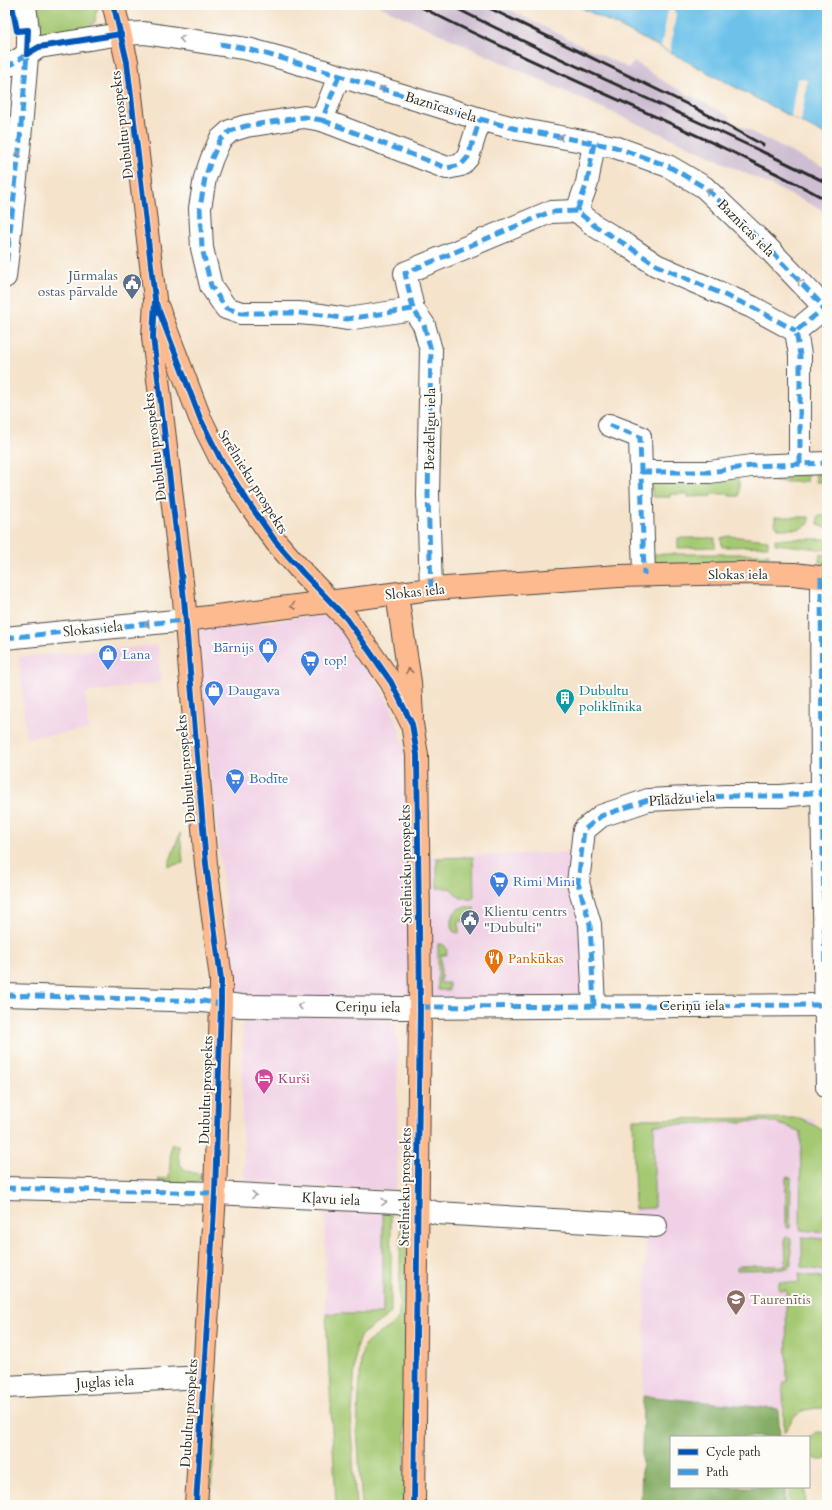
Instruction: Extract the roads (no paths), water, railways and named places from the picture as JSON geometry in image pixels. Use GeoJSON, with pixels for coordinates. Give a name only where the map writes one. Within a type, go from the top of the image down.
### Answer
{"type":"FeatureCollection","features":[{"type":"Feature","properties":{"kind":"main road","name":"Dubultu prospekts"},"geometry":{"type":"LineString","coordinates":[[113,5],[127,62],[155,299],[153,338],[164,416],[184,599],[206,864],[220,979],[221,1004],[215,1193],[196,1505]]}},
{"type":"Feature","properties":{"kind":"main road","name":"Strēlnieku prospekts"},"geometry":{"type":"LineString","coordinates":[[155,299],[200,418],[220,458],[276,542],[347,619],[390,682],[412,724],[417,755],[420,1007],[414,1505]]}},
{"type":"Feature","properties":{"kind":"main road"},"geometry":{"type":"LineString","coordinates":[[164,416],[178,412],[200,418]]}},
{"type":"Feature","properties":{"kind":"main road","name":"Slokas iela"},"geometry":{"type":"LineString","coordinates":[[185,620],[431,589],[619,576],[743,573],[794,574],[824,578]]}},
{"type":"Feature","properties":{"kind":"main road"},"geometry":{"type":"LineString","coordinates":[[397,594],[410,682],[412,724]]}},
{"type":"Feature","properties":{"kind":"street"},"geometry":{"type":"LineString","coordinates":[[5,277],[27,54],[28,30],[25,5]]}},
{"type":"Feature","properties":{"kind":"street","name":"Baznīcas iela"},"geometry":{"type":"LineString","coordinates":[[5,66],[12,64],[39,47],[121,34],[144,33],[248,49],[517,129],[615,147],[668,166],[704,187],[768,248],[826,309]]}},
{"type":"Feature","properties":{"kind":"street"},"geometry":{"type":"LineString","coordinates":[[322,120],[339,76]]}},
{"type":"Feature","properties":{"kind":"street"},"geometry":{"type":"LineString","coordinates":[[412,309],[347,319],[298,312],[241,313],[226,308],[211,286],[202,248],[200,208],[205,178],[212,158],[220,140],[230,131],[246,126],[304,117],[322,120],[447,168],[461,166],[468,157],[480,119]]}},
{"type":"Feature","properties":{"kind":"street"},"geometry":{"type":"LineString","coordinates":[[594,143],[587,183],[577,211],[595,226],[656,265],[752,307],[796,331]]}},
{"type":"Feature","properties":{"kind":"street","name":"Bezdelīgu iela"},"geometry":{"type":"LineString","coordinates":[[431,589],[428,495],[431,350],[424,325],[412,309],[405,274],[550,212],[577,211]]}},
{"type":"Feature","properties":{"kind":"street"},"geometry":{"type":"LineString","coordinates":[[796,331],[826,309]]}},
{"type":"Feature","properties":{"kind":"street"},"geometry":{"type":"LineString","coordinates":[[796,331],[800,355],[800,464]]}},
{"type":"Feature","properties":{"kind":"street"},"geometry":{"type":"LineString","coordinates":[[609,426],[640,437],[644,576]]}},
{"type":"Feature","properties":{"kind":"street"},"geometry":{"type":"LineString","coordinates":[[641,472],[710,472],[751,466],[827,463]]}},
{"type":"Feature","properties":{"kind":"street"},"geometry":{"type":"LineString","coordinates":[[824,578],[822,792],[827,1086]]}},
{"type":"Feature","properties":{"kind":"street","name":"Slokas iela"},"geometry":{"type":"LineString","coordinates":[[5,638],[185,620]]}},
{"type":"Feature","properties":{"kind":"street","name":"Pīlādžu iela"},"geometry":{"type":"LineString","coordinates":[[594,1006],[590,924],[578,883],[584,830],[601,816],[648,800],[726,796],[780,796],[822,792]]}},
{"type":"Feature","properties":{"kind":"street","name":"Ceriņu iela"},"geometry":{"type":"LineString","coordinates":[[5,995],[203,1001],[252,1006],[420,1007],[826,1005]]}},
{"type":"Feature","properties":{"kind":"street","name":"Kļavu iela"},"geometry":{"type":"LineString","coordinates":[[5,1188],[215,1193],[398,1202],[437,1213],[656,1226]]}},
{"type":"Feature","properties":{"kind":"street","name":"Juglas iela"},"geometry":{"type":"LineString","coordinates":[[5,1387],[204,1377]]}},
{"type":"Feature","properties":{"kind":"water"},"geometry":{"type":"Polygon","coordinates":[[[576,5],[827,5],[827,136],[660,47],[576,5]]]}},
{"type":"Feature","properties":{"kind":"railway"},"geometry":{"type":"LineString","coordinates":[[417,5],[519,55],[726,149],[827,200]]}},
{"type":"Feature","properties":{"kind":"railway"},"geometry":{"type":"LineString","coordinates":[[450,5],[544,51],[827,183]]}},
{"type":"Feature","properties":{"kind":"railway"},"geometry":{"type":"LineString","coordinates":[[483,5],[695,108],[763,145]]}},
{"type":"Feature","properties":{"kind":"place","name":"Jūrmalas ostas pārvalde"},"geometry":{"type":"Point","coordinates":[132,300]}},
{"type":"Feature","properties":{"kind":"place","name":"Bārnijs"},"geometry":{"type":"Point","coordinates":[268,664]}},
{"type":"Feature","properties":{"kind":"place","name":"Lana"},"geometry":{"type":"Point","coordinates":[108,671]}},
{"type":"Feature","properties":{"kind":"place","name":"top!"},"geometry":{"type":"Point","coordinates":[310,677]}},
{"type":"Feature","properties":{"kind":"place","name":"Daugava"},"geometry":{"type":"Point","coordinates":[214,707]}},
{"type":"Feature","properties":{"kind":"place","name":"Dubultu poliklīnika"},"geometry":{"type":"Point","coordinates":[565,715]}},
{"type":"Feature","properties":{"kind":"place","name":"Bodīte"},"geometry":{"type":"Point","coordinates":[235,795]}},
{"type":"Feature","properties":{"kind":"place","name":"Rimi Mini"},"geometry":{"type":"Point","coordinates":[499,898]}},
{"type":"Feature","properties":{"kind":"place","name":"Klientu centrs \"Dubulti\""},"geometry":{"type":"Point","coordinates":[470,936]}},
{"type":"Feature","properties":{"kind":"place","name":"Pankūkas"},"geometry":{"type":"Point","coordinates":[494,975]}},
{"type":"Feature","properties":{"kind":"place","name":"Kurši"},"geometry":{"type":"Point","coordinates":[264,1095]}},
{"type":"Feature","properties":{"kind":"place","name":"Taurenītis"},"geometry":{"type":"Point","coordinates":[736,1316]}}]}
